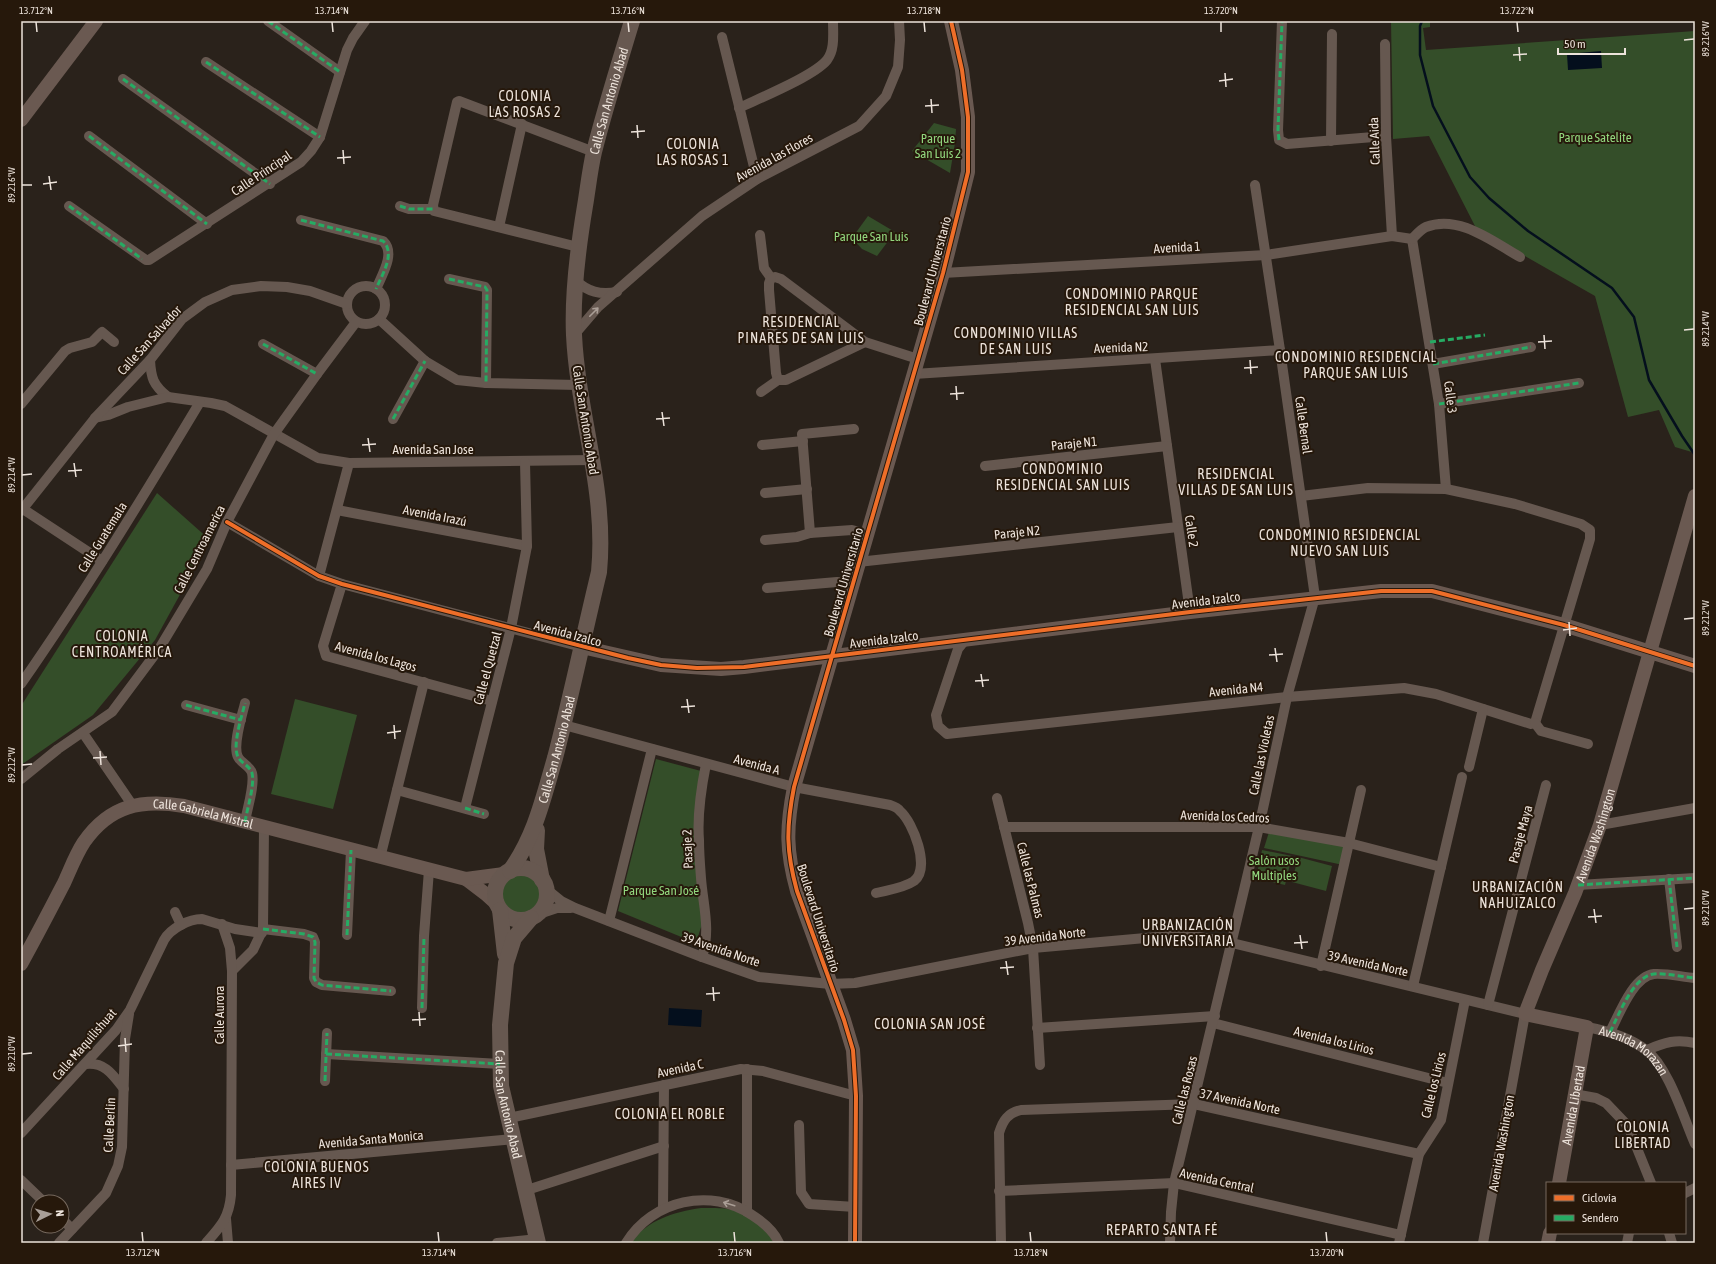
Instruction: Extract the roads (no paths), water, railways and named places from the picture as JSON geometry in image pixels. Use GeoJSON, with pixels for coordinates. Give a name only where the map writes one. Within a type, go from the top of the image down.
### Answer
{"type":"FeatureCollection","features":[{"type":"Feature","properties":{"kind":"main road"},"geometry":{"type":"LineString","coordinates":[[622,21],[625,43]]}},
{"type":"Feature","properties":{"kind":"main road","name":"Calle San Antonio Abad"},"geometry":{"type":"LineString","coordinates":[[507,872],[522,854],[538,818],[564,725],[599,572],[601,551],[601,517],[593,460],[578,385],[574,335],[575,280],[578,247],[594,152],[632,21]]}},
{"type":"Feature","properties":{"kind":"main road","name":"Calle San Antonio Abad"},"geometry":{"type":"LineString","coordinates":[[538,818],[536,849],[544,884]]}},
{"type":"Feature","properties":{"kind":"main road"},"geometry":{"type":"LineString","coordinates":[[518,868],[527,869],[535,872],[544,884],[546,896],[545,903],[534,916],[523,920],[513,919],[504,914],[499,907],[496,889],[499,881],[507,872],[518,868]]}},
{"type":"Feature","properties":{"kind":"main road","name":"Calle San Antonio Abad"},"geometry":{"type":"LineString","coordinates":[[499,907],[506,964]]}},
{"type":"Feature","properties":{"kind":"main road","name":"Calle San Antonio Abad"},"geometry":{"type":"LineString","coordinates":[[534,916],[514,938],[506,964],[500,1025],[500,1064],[501,1086],[538,1241]]}},
{"type":"Feature","properties":{"kind":"street"},"geometry":{"type":"LineString","coordinates":[[21,120],[96,21]]}},
{"type":"Feature","properties":{"kind":"street"},"geometry":{"type":"LineString","coordinates":[[268,21],[340,72]]}},
{"type":"Feature","properties":{"kind":"street","name":"Calle Principal"},"geometry":{"type":"LineString","coordinates":[[69,206],[142,259],[149,260],[207,224],[270,184],[301,162],[311,151],[320,137],[340,72],[353,38],[365,21]]}},
{"type":"Feature","properties":{"kind":"street"},"geometry":{"type":"LineString","coordinates":[[739,108],[812,72],[827,60],[834,42],[833,21]]}},
{"type":"Feature","properties":{"kind":"street","name":"Avenida las Flores"},"geometry":{"type":"LineString","coordinates":[[574,335],[587,318],[702,216],[757,179],[859,126],[886,96],[898,67],[900,40],[898,21]]}},
{"type":"Feature","properties":{"kind":"street","name":"Boulevard Universitario"},"geometry":{"type":"LineString","coordinates":[[855,1243],[856,1096],[854,1056],[850,1038],[804,913],[791,870],[787,832],[794,788],[858,562],[943,273],[968,172],[969,123],[962,70],[951,21]]}},
{"type":"Feature","properties":{"kind":"street"},"geometry":{"type":"LineString","coordinates":[[1282,21],[1278,130],[1279,140],[1288,144],[1386,136]]}},
{"type":"Feature","properties":{"kind":"street"},"geometry":{"type":"LineString","coordinates":[[1331,141],[1332,34]]}},
{"type":"Feature","properties":{"kind":"street"},"geometry":{"type":"LineString","coordinates":[[722,37],[757,179]]}},
{"type":"Feature","properties":{"kind":"street","name":"Calle Aida"},"geometry":{"type":"LineString","coordinates":[[1385,44],[1386,136],[1392,236]]}},
{"type":"Feature","properties":{"kind":"street"},"geometry":{"type":"LineString","coordinates":[[206,62],[320,137]]}},
{"type":"Feature","properties":{"kind":"street"},"geometry":{"type":"LineString","coordinates":[[122,79],[270,184]]}},
{"type":"Feature","properties":{"kind":"street"},"geometry":{"type":"LineString","coordinates":[[434,210],[457,102],[461,101],[594,152]]}},
{"type":"Feature","properties":{"kind":"street"},"geometry":{"type":"LineString","coordinates":[[499,227],[522,124]]}},
{"type":"Feature","properties":{"kind":"street"},"geometry":{"type":"LineString","coordinates":[[89,136],[207,224]]}},
{"type":"Feature","properties":{"kind":"street","name":"Calle Bernal"},"geometry":{"type":"LineString","coordinates":[[1255,185],[1315,597]]}},
{"type":"Feature","properties":{"kind":"street"},"geometry":{"type":"LineString","coordinates":[[400,206],[409,209],[434,210],[578,247]]}},
{"type":"Feature","properties":{"kind":"street"},"geometry":{"type":"LineString","coordinates":[[301,220],[383,240],[388,247],[389,254],[376,289]]}},
{"type":"Feature","properties":{"kind":"street"},"geometry":{"type":"LineString","coordinates":[[1412,239],[1425,228],[1436,224],[1453,224],[1470,228],[1520,257]]}},
{"type":"Feature","properties":{"kind":"street"},"geometry":{"type":"LineString","coordinates":[[760,235],[764,268],[771,278]]}},
{"type":"Feature","properties":{"kind":"street","name":"Avenida 1"},"geometry":{"type":"LineString","coordinates":[[943,273],[1266,255],[1392,236],[1412,239]]}},
{"type":"Feature","properties":{"kind":"street","name":"Calle 3"},"geometry":{"type":"LineString","coordinates":[[1412,239],[1439,404],[1446,489]]}},
{"type":"Feature","properties":{"kind":"street"},"geometry":{"type":"LineString","coordinates":[[771,278],[776,277],[781,279],[865,342],[918,359]]}},
{"type":"Feature","properties":{"kind":"street"},"geometry":{"type":"LineString","coordinates":[[771,278],[769,290],[776,373],[778,380]]}},
{"type":"Feature","properties":{"kind":"street"},"geometry":{"type":"LineString","coordinates":[[449,279],[485,287],[487,290],[486,383]]}},
{"type":"Feature","properties":{"kind":"street"},"geometry":{"type":"LineString","coordinates":[[575,280],[590,291],[608,294],[617,292]]}},
{"type":"Feature","properties":{"kind":"street","name":"Calle San Salvador"},"geometry":{"type":"LineString","coordinates":[[22,510],[96,418],[150,360],[182,319],[205,302],[232,290],[261,286],[287,287],[310,291],[347,304]]}},
{"type":"Feature","properties":{"kind":"street"},"geometry":{"type":"LineString","coordinates":[[364,286],[376,289],[381,293],[385,302],[384,311],[379,319],[368,324],[356,322],[348,312],[347,304],[350,295],[356,289],[364,286]]}},
{"type":"Feature","properties":{"kind":"street"},"geometry":{"type":"LineString","coordinates":[[379,319],[425,361],[457,380],[486,383],[578,385]]}},
{"type":"Feature","properties":{"kind":"street","name":"Calle Centroamerica"},"geometry":{"type":"LineString","coordinates":[[21,779],[58,749],[112,712],[159,649],[207,569],[227,522],[274,434],[356,322]]}},
{"type":"Feature","properties":{"kind":"street"},"geometry":{"type":"LineString","coordinates":[[21,404],[70,348],[92,342],[102,332],[114,342]]}},
{"type":"Feature","properties":{"kind":"street"},"geometry":{"type":"LineString","coordinates":[[761,392],[778,380],[786,380],[865,342]]}},
{"type":"Feature","properties":{"kind":"street"},"geometry":{"type":"LineString","coordinates":[[263,344],[317,374]]}},
{"type":"Feature","properties":{"kind":"street"},"geometry":{"type":"LineString","coordinates":[[1433,364],[1531,347]]}},
{"type":"Feature","properties":{"kind":"street","name":"Avenida N2"},"geometry":{"type":"LineString","coordinates":[[914,374],[1280,350]]}},
{"type":"Feature","properties":{"kind":"street","name":"Calle 2"},"geometry":{"type":"LineString","coordinates":[[1155,359],[1190,612]]}},
{"type":"Feature","properties":{"kind":"street"},"geometry":{"type":"LineString","coordinates":[[150,360],[151,375],[157,389],[168,398]]}},
{"type":"Feature","properties":{"kind":"street"},"geometry":{"type":"LineString","coordinates":[[393,419],[425,361]]}},
{"type":"Feature","properties":{"kind":"street"},"geometry":{"type":"LineString","coordinates":[[1439,404],[1579,383]]}},
{"type":"Feature","properties":{"kind":"street","name":"Avenida San Jose"},"geometry":{"type":"LineString","coordinates":[[96,418],[142,403],[168,398],[225,406],[318,458],[349,463],[593,460]]}},
{"type":"Feature","properties":{"kind":"street","name":"Calle Guatemala"},"geometry":{"type":"LineString","coordinates":[[21,684],[58,630],[160,470],[200,402]]}},
{"type":"Feature","properties":{"kind":"street"},"geometry":{"type":"LineString","coordinates":[[762,445],[854,429]]}},
{"type":"Feature","properties":{"kind":"street"},"geometry":{"type":"LineString","coordinates":[[802,438],[810,533]]}},
{"type":"Feature","properties":{"kind":"street","name":"Paraje N1"},"geometry":{"type":"LineString","coordinates":[[985,466],[1167,446]]}},
{"type":"Feature","properties":{"kind":"street","name":"Calle el Quetzal"},"geometry":{"type":"LineString","coordinates":[[465,808],[511,628],[527,546],[525,462]]}},
{"type":"Feature","properties":{"kind":"street"},"geometry":{"type":"LineString","coordinates":[[319,576],[349,463]]}},
{"type":"Feature","properties":{"kind":"street"},"geometry":{"type":"LineString","coordinates":[[1301,496],[1368,488],[1446,489],[1515,504],[1581,524],[1590,530],[1590,539],[1535,723],[1541,731],[1588,744]]}},
{"type":"Feature","properties":{"kind":"street"},"geometry":{"type":"LineString","coordinates":[[765,493],[807,489]]}},
{"type":"Feature","properties":{"kind":"street","name":"Avenida Washington"},"geometry":{"type":"LineString","coordinates":[[1483,1243],[1525,1014],[1578,885],[1600,825],[1695,496]]}},
{"type":"Feature","properties":{"kind":"street"},"geometry":{"type":"LineString","coordinates":[[22,510],[102,561]]}},
{"type":"Feature","properties":{"kind":"street","name":"Avenida Irazú"},"geometry":{"type":"LineString","coordinates":[[337,510],[527,546]]}},
{"type":"Feature","properties":{"kind":"street","name":"Avenida Izalco"},"geometry":{"type":"LineString","coordinates":[[227,522],[319,576],[342,584],[582,647],[661,665],[721,669],[744,667],[1315,597],[1381,591],[1432,591],[1564,625],[1695,666]]}},
{"type":"Feature","properties":{"kind":"street","name":"Paraje N2"},"geometry":{"type":"LineString","coordinates":[[858,562],[1178,527]]}},
{"type":"Feature","properties":{"kind":"street"},"geometry":{"type":"LineString","coordinates":[[765,540],[797,537],[810,533],[852,530],[867,534]]}},
{"type":"Feature","properties":{"kind":"street"},"geometry":{"type":"LineString","coordinates":[[767,588],[837,582],[852,585]]}},
{"type":"Feature","properties":{"kind":"street","name":"Avenida los Lagos"},"geometry":{"type":"LineString","coordinates":[[342,584],[323,646],[326,656],[492,701]]}},
{"type":"Feature","properties":{"kind":"street","name":"Calle las Violetas"},"geometry":{"type":"LineString","coordinates":[[1232,943],[1287,697],[1315,597]]}},
{"type":"Feature","properties":{"kind":"street","name":"Avenida N4"},"geometry":{"type":"LineString","coordinates":[[966,639],[958,650],[936,715],[938,726],[947,734],[1287,697],[1410,689],[1436,694],[1531,724],[1535,723]]}},
{"type":"Feature","properties":{"kind":"street"},"geometry":{"type":"LineString","coordinates":[[380,858],[424,682]]}},
{"type":"Feature","properties":{"kind":"street"},"geometry":{"type":"LineString","coordinates":[[245,702],[235,746],[239,759],[250,769],[252,773],[252,782],[245,822]]}},
{"type":"Feature","properties":{"kind":"street"},"geometry":{"type":"LineString","coordinates":[[186,705],[241,720]]}},
{"type":"Feature","properties":{"kind":"street"},"geometry":{"type":"LineString","coordinates":[[1470,767],[1483,709]]}},
{"type":"Feature","properties":{"kind":"street","name":"Avenida A"},"geometry":{"type":"LineString","coordinates":[[564,725],[794,788],[890,805],[900,810],[910,822],[920,853],[920,872],[915,880],[906,885],[876,893]]}},
{"type":"Feature","properties":{"kind":"street"},"geometry":{"type":"LineString","coordinates":[[83,733],[133,806]]}},
{"type":"Feature","properties":{"kind":"street"},"geometry":{"type":"LineString","coordinates":[[609,921],[652,749]]}},
{"type":"Feature","properties":{"kind":"street","name":"Pasaje 2"},"geometry":{"type":"LineString","coordinates":[[702,957],[706,926],[698,838],[700,801],[706,764]]}},
{"type":"Feature","properties":{"kind":"street"},"geometry":{"type":"LineString","coordinates":[[1413,986],[1462,777]]}},
{"type":"Feature","properties":{"kind":"street","name":"Pasaje Maya"},"geometry":{"type":"LineString","coordinates":[[1488,1005],[1546,785]]}},
{"type":"Feature","properties":{"kind":"street"},"geometry":{"type":"LineString","coordinates":[[397,790],[484,814]]}},
{"type":"Feature","properties":{"kind":"street"},"geometry":{"type":"LineString","coordinates":[[1321,966],[1361,790]]}},
{"type":"Feature","properties":{"kind":"street","name":"Calle las Palmas"},"geometry":{"type":"LineString","coordinates":[[997,798],[1033,948],[1040,1065]]}},
{"type":"Feature","properties":{"kind":"street","name":"Calle Gabriela Mistral"},"geometry":{"type":"LineString","coordinates":[[21,964],[38,935],[84,843],[97,826],[114,813],[142,803],[163,803],[184,806],[380,858],[466,879],[507,872]]}},
{"type":"Feature","properties":{"kind":"street"},"geometry":{"type":"LineString","coordinates":[[1600,825],[1695,808]]}},
{"type":"Feature","properties":{"kind":"street"},"geometry":{"type":"LineString","coordinates":[[263,931],[264,827]]}},
{"type":"Feature","properties":{"kind":"street","name":"Avenida los Cedros"},"geometry":{"type":"LineString","coordinates":[[1004,827],[1259,827],[1348,844],[1441,867]]}},
{"type":"Feature","properties":{"kind":"street"},"geometry":{"type":"LineString","coordinates":[[347,935],[351,850]]}},
{"type":"Feature","properties":{"kind":"street"},"geometry":{"type":"LineString","coordinates":[[422,1008],[424,936],[429,870]]}},
{"type":"Feature","properties":{"kind":"street"},"geometry":{"type":"LineString","coordinates":[[1578,885],[1695,878]]}},
{"type":"Feature","properties":{"kind":"street","name":"Calle Gabriela Mistral"},"geometry":{"type":"LineString","coordinates":[[466,879],[487,895],[499,907]]}},
{"type":"Feature","properties":{"kind":"street"},"geometry":{"type":"LineString","coordinates":[[1669,879],[1677,947]]}},
{"type":"Feature","properties":{"kind":"street","name":"39 Avenida Norte"},"geometry":{"type":"LineString","coordinates":[[544,884],[561,901],[575,908],[702,957],[759,977],[830,984],[855,983],[1033,948],[1168,936],[1199,938],[1232,943],[1321,966],[1413,986],[1525,1014]]}},
{"type":"Feature","properties":{"kind":"street","name":"39 Avenida Norte"},"geometry":{"type":"LineString","coordinates":[[534,916],[557,908],[575,908]]}},
{"type":"Feature","properties":{"kind":"street"},"geometry":{"type":"LineString","coordinates":[[175,912],[181,925]]}},
{"type":"Feature","properties":{"kind":"street","name":"Calle Maquilishuat"},"geometry":{"type":"LineString","coordinates":[[21,1133],[103,1045],[130,1010],[166,936],[181,925],[198,919],[249,932],[263,931],[310,935],[313,937],[315,942],[314,978],[316,982],[322,985],[391,991]]}},
{"type":"Feature","properties":{"kind":"street"},"geometry":{"type":"LineString","coordinates":[[222,924],[230,948],[232,971]]}},
{"type":"Feature","properties":{"kind":"street","name":"Calle Aurora"},"geometry":{"type":"LineString","coordinates":[[226,1219],[230,1204],[231,1165],[232,971],[253,950],[263,931]]}},
{"type":"Feature","properties":{"kind":"street","name":"Calle las Rosas"},"geometry":{"type":"LineString","coordinates":[[1170,1243],[1174,1184],[1232,943]]}},
{"type":"Feature","properties":{"kind":"street"},"geometry":{"type":"LineString","coordinates":[[1610,1032],[1632,989],[1646,977],[1654,974],[1695,978]]}},
{"type":"Feature","properties":{"kind":"street","name":"Calle los Lirios"},"geometry":{"type":"LineString","coordinates":[[1400,1239],[1419,1154],[1441,1120],[1465,1000]]}},
{"type":"Feature","properties":{"kind":"street","name":"Calle Berlin"},"geometry":{"type":"LineString","coordinates":[[59,1243],[106,1193],[115,1177],[122,1147],[125,1039],[130,1010]]}},
{"type":"Feature","properties":{"kind":"street","name":"Avenida Morazan"},"geometry":{"type":"LineString","coordinates":[[1525,1014],[1610,1032],[1647,1050],[1664,1070],[1695,1144]]}},
{"type":"Feature","properties":{"kind":"street","name":"Avenida los Lirios"},"geometry":{"type":"LineString","coordinates":[[1037,1028],[1214,1019],[1448,1083]]}},
{"type":"Feature","properties":{"kind":"street","name":"Avenida Libertad"},"geometry":{"type":"LineString","coordinates":[[1559,1182],[1587,1027]]}},
{"type":"Feature","properties":{"kind":"street"},"geometry":{"type":"LineString","coordinates":[[325,1081],[327,1033]]}},
{"type":"Feature","properties":{"kind":"street"},"geometry":{"type":"LineString","coordinates":[[1647,1050],[1661,1044],[1680,1040],[1695,1043]]}},
{"type":"Feature","properties":{"kind":"street"},"geometry":{"type":"LineString","coordinates":[[326,1054],[500,1064]]}},
{"type":"Feature","properties":{"kind":"street"},"geometry":{"type":"LineString","coordinates":[[86,1064],[99,1064],[105,1067],[124,1089]]}},
{"type":"Feature","properties":{"kind":"street"},"geometry":{"type":"LineString","coordinates":[[747,1069],[747,1212]]}},
{"type":"Feature","properties":{"kind":"street","name":"Avenida C"},"geometry":{"type":"LineString","coordinates":[[509,1118],[734,1070],[747,1069],[856,1096]]}},
{"type":"Feature","properties":{"kind":"street"},"geometry":{"type":"LineString","coordinates":[[663,1209],[664,1085]]}},
{"type":"Feature","properties":{"kind":"street"},"geometry":{"type":"LineString","coordinates":[[1574,1094],[1596,1098],[1606,1103],[1628,1126],[1651,1182]]}},
{"type":"Feature","properties":{"kind":"street","name":"37 Avenida Norte"},"geometry":{"type":"LineString","coordinates":[[999,1191],[999,1133],[1002,1124],[1007,1117],[1013,1112],[1021,1110],[1194,1104],[1419,1154]]}},
{"type":"Feature","properties":{"kind":"street"},"geometry":{"type":"LineString","coordinates":[[799,1125],[801,1192],[804,1199],[809,1204],[855,1207]]}},
{"type":"Feature","properties":{"kind":"street","name":"Avenida Santa Monica"},"geometry":{"type":"LineString","coordinates":[[231,1165],[514,1139]]}},
{"type":"Feature","properties":{"kind":"street"},"geometry":{"type":"LineString","coordinates":[[527,1190],[664,1146]]}},
{"type":"Feature","properties":{"kind":"street"},"geometry":{"type":"LineString","coordinates":[[21,1180],[36,1194]]}},
{"type":"Feature","properties":{"kind":"street","name":"Avenida Central"},"geometry":{"type":"LineString","coordinates":[[999,1191],[1174,1184],[1400,1239]]}},
{"type":"Feature","properties":{"kind":"street"},"geometry":{"type":"LineString","coordinates":[[1686,1192],[1695,1188]]}},
{"type":"Feature","properties":{"kind":"street"},"geometry":{"type":"LineString","coordinates":[[999,1191],[1000,1243]]}},
{"type":"Feature","properties":{"kind":"street"},"geometry":{"type":"LineString","coordinates":[[626,1243],[644,1222],[663,1209],[687,1201],[706,1200],[729,1204],[747,1212],[763,1222],[779,1243]]}},
{"type":"Feature","properties":{"kind":"street"},"geometry":{"type":"LineString","coordinates":[[206,1243],[226,1219]]}},
{"type":"Feature","properties":{"kind":"street"},"geometry":{"type":"LineString","coordinates":[[226,1219],[228,1243]]}},
{"type":"Feature","properties":{"kind":"street"},"geometry":{"type":"LineString","coordinates":[[497,1243],[538,1241]]}},
{"type":"Feature","properties":{"kind":"water"},"geometry":{"type":"Polygon","coordinates":[[[1601,51],[1602,68],[1568,70],[1567,54],[1601,51]]]}},
{"type":"Feature","properties":{"kind":"water"},"geometry":{"type":"Polygon","coordinates":[[[669,1008],[702,1010],[701,1027],[668,1025],[669,1008]]]}},
{"type":"Feature","properties":{"kind":"waterway"},"geometry":{"type":"LineString","coordinates":[[1422,21],[1420,26],[1420,55],[1433,106],[1470,177],[1489,198],[1528,231],[1612,288],[1634,317],[1649,380],[1695,455]]}},
{"type":"Feature","properties":{"kind":"district","name":"COLONIA LAS ROSAS 2"},"geometry":{"type":"Point","coordinates":[525,104]}},
{"type":"Feature","properties":{"kind":"district","name":"COLONIA LAS ROSAS 1"},"geometry":{"type":"Point","coordinates":[693,152]}},
{"type":"Feature","properties":{"kind":"district","name":"CONDOMINIO PARQUE RESIDENCIAL SAN LUIS"},"geometry":{"type":"Point","coordinates":[1132,302]}},
{"type":"Feature","properties":{"kind":"district","name":"RESIDENCIAL PINARES DE SAN LUIS"},"geometry":{"type":"Point","coordinates":[801,330]}},
{"type":"Feature","properties":{"kind":"district","name":"CONDOMINIO VILLAS DE SAN LUIS"},"geometry":{"type":"Point","coordinates":[1016,342]}},
{"type":"Feature","properties":{"kind":"district","name":"CONDOMINIO RESIDENCIAL PARQUE SAN LUIS"},"geometry":{"type":"Point","coordinates":[1356,366]}},
{"type":"Feature","properties":{"kind":"district","name":"CONDOMINIO RESIDENCIAL SAN LUIS"},"geometry":{"type":"Point","coordinates":[1063,478]}},
{"type":"Feature","properties":{"kind":"district","name":"RESIDENCIAL VILLAS DE SAN LUIS"},"geometry":{"type":"Point","coordinates":[1236,482]}},
{"type":"Feature","properties":{"kind":"district","name":"CONDOMINIO RESIDENCIAL NUEVO SAN LUIS"},"geometry":{"type":"Point","coordinates":[1340,544]}},
{"type":"Feature","properties":{"kind":"district","name":"COLONIA CENTROAMÉRICA"},"geometry":{"type":"Point","coordinates":[122,644]}},
{"type":"Feature","properties":{"kind":"district","name":"URBANIZACIÓN NAHUIZALCO"},"geometry":{"type":"Point","coordinates":[1518,896]}},
{"type":"Feature","properties":{"kind":"district","name":"URBANIZACIÓN UNIVERSITARIA"},"geometry":{"type":"Point","coordinates":[1188,934]}},
{"type":"Feature","properties":{"kind":"district","name":"COLONIA SAN JOSÉ"},"geometry":{"type":"Point","coordinates":[930,1024]}},
{"type":"Feature","properties":{"kind":"district","name":"COLONIA EL ROBLE"},"geometry":{"type":"Point","coordinates":[670,1114]}},
{"type":"Feature","properties":{"kind":"district","name":"COLONIA LIBERTAD"},"geometry":{"type":"Point","coordinates":[1643,1136]}},
{"type":"Feature","properties":{"kind":"district","name":"COLONIA BUENOS AIRES IV"},"geometry":{"type":"Point","coordinates":[317,1176]}},
{"type":"Feature","properties":{"kind":"district","name":"REPARTO SANTA FÉ"},"geometry":{"type":"Point","coordinates":[1162,1230]}},
{"type":"Feature","properties":{"kind":"park label","name":"Parque Satelite"},"geometry":{"type":"Point","coordinates":[1595,137]}},
{"type":"Feature","properties":{"kind":"park label","name":"Parque San Luis 2"},"geometry":{"type":"Point","coordinates":[938,146]}},
{"type":"Feature","properties":{"kind":"park label","name":"Parque San Luis"},"geometry":{"type":"Point","coordinates":[871,236]}},
{"type":"Feature","properties":{"kind":"park label","name":"Salón usos Multiples"},"geometry":{"type":"Point","coordinates":[1274,868]}},
{"type":"Feature","properties":{"kind":"park label","name":"Parque San José"},"geometry":{"type":"Point","coordinates":[661,890]}}]}
